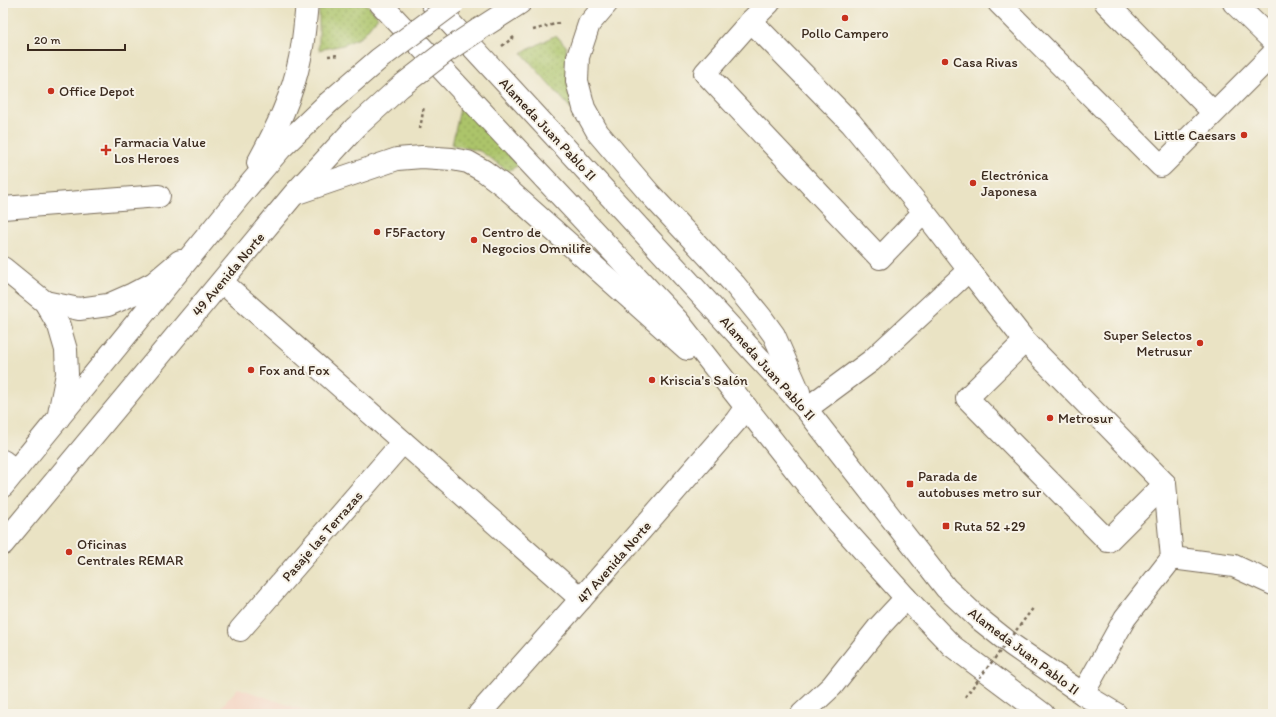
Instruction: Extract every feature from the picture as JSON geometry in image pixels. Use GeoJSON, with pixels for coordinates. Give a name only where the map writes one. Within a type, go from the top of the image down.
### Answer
{"type":"FeatureCollection","features":[{"type":"Feature","properties":{"kind":"main road"},"geometry":{"type":"LineString","coordinates":[[239,197],[268,146],[287,104],[300,58],[307,3]]}},
{"type":"Feature","properties":{"kind":"main road"},"geometry":{"type":"LineString","coordinates":[[380,3],[678,321],[828,511],[906,598],[952,646],[1043,714]]}},
{"type":"Feature","properties":{"kind":"main road","name":"Alameda Juan Pablo II"},"geometry":{"type":"LineString","coordinates":[[432,3],[806,409],[946,588],[978,618],[1012,645],[1083,694],[1116,714]]}},
{"type":"Feature","properties":{"kind":"main road"},"geometry":{"type":"LineString","coordinates":[[7,473],[58,419],[239,197],[281,148],[327,104],[379,59],[454,3]]}},
{"type":"Feature","properties":{"kind":"main road","name":"49 Avenida Norte"},"geometry":{"type":"LineString","coordinates":[[3,544],[294,194],[355,128],[400,87],[445,52],[520,3]]}},
{"type":"Feature","properties":{"kind":"main road"},"geometry":{"type":"LineString","coordinates":[[607,3],[589,24],[578,57],[577,81],[584,108],[598,133],[650,194],[735,285],[761,317],[774,335],[806,409],[871,361],[969,270]]}},
{"type":"Feature","properties":{"kind":"main road"},"geometry":{"type":"LineString","coordinates":[[769,3],[751,21],[705,74],[880,258],[924,212]]}},
{"type":"Feature","properties":{"kind":"main road"},"geometry":{"type":"LineString","coordinates":[[999,3],[1161,166],[1213,112],[1273,54]]}},
{"type":"Feature","properties":{"kind":"main road"},"geometry":{"type":"LineString","coordinates":[[1106,3],[1213,112]]}},
{"type":"Feature","properties":{"kind":"main road"},"geometry":{"type":"LineString","coordinates":[[1234,3],[1273,41]]}},
{"type":"Feature","properties":{"kind":"main road"},"geometry":{"type":"LineString","coordinates":[[751,21],[851,123],[924,212],[1025,341],[1165,484],[1172,558],[1125,618],[1083,694]]}},
{"type":"Feature","properties":{"kind":"main road"},"geometry":{"type":"LineString","coordinates":[[294,194],[397,159],[422,157],[452,159],[468,162],[484,171],[504,186],[689,351],[702,361],[715,367]]}},
{"type":"Feature","properties":{"kind":"main road"},"geometry":{"type":"LineString","coordinates":[[3,208],[159,196]]}},
{"type":"Feature","properties":{"kind":"main road"},"geometry":{"type":"LineString","coordinates":[[45,302],[79,309],[108,305],[154,283],[199,246]]}},
{"type":"Feature","properties":{"kind":"main road"},"geometry":{"type":"LineString","coordinates":[[3,268],[45,302],[59,326],[66,350],[67,374],[58,419]]}},
{"type":"Feature","properties":{"kind":"main road"},"geometry":{"type":"LineString","coordinates":[[222,282],[581,599]]}},
{"type":"Feature","properties":{"kind":"main road"},"geometry":{"type":"LineString","coordinates":[[1025,341],[967,398],[1108,541],[1165,484]]}},
{"type":"Feature","properties":{"kind":"main road","name":"47 Avenida Norte"},"geometry":{"type":"LineString","coordinates":[[479,714],[736,421],[746,407]]}},
{"type":"Feature","properties":{"kind":"main road","name":"Pasaje las Terrazas"},"geometry":{"type":"LineString","coordinates":[[240,630],[403,442]]}},
{"type":"Feature","properties":{"kind":"main road"},"geometry":{"type":"LineString","coordinates":[[1172,558],[1234,566],[1273,584]]}},
{"type":"Feature","properties":{"kind":"main road"},"geometry":{"type":"LineString","coordinates":[[802,714],[832,686],[878,628],[906,598]]}},
{"type":"Feature","properties":{"kind":"path"},"geometry":{"type":"LineString","coordinates":[[527,32],[568,21],[589,24]]}},
{"type":"Feature","properties":{"kind":"path"},"geometry":{"type":"LineString","coordinates":[[514,37],[520,35]]}},
{"type":"Feature","properties":{"kind":"path"},"geometry":{"type":"LineString","coordinates":[[300,58],[343,54]]}},
{"type":"Feature","properties":{"kind":"path"},"geometry":{"type":"LineString","coordinates":[[964,697],[1034,607]]}},
{"type":"Feature","properties":{"kind":"shaded area"},"geometry":{"type":"Polygon","coordinates":[[[238,688],[315,714],[215,714],[238,688]]]}},
{"type":"Feature","properties":{"kind":"green space"},"geometry":{"type":"Polygon","coordinates":[[[319,3],[366,3],[378,17],[361,37],[343,45],[319,50],[319,3]]]}},
{"type":"Feature","properties":{"kind":"green space"},"geometry":{"type":"Polygon","coordinates":[[[556,35],[566,46],[568,84],[574,112],[522,53],[556,35]]]}},
{"type":"Feature","properties":{"kind":"green space"},"geometry":{"type":"Polygon","coordinates":[[[461,104],[519,165],[508,171],[480,151],[452,145],[461,104]]]}},
{"type":"Feature","properties":{"kind":"place","name":"Pollo Campero"},"geometry":{"type":"Point","coordinates":[845,18]}},
{"type":"Feature","properties":{"kind":"place","name":"Casa Rivas"},"geometry":{"type":"Point","coordinates":[945,62]}},
{"type":"Feature","properties":{"kind":"place","name":"Office Depot"},"geometry":{"type":"Point","coordinates":[51,91]}},
{"type":"Feature","properties":{"kind":"place","name":"Little Caesars"},"geometry":{"type":"Point","coordinates":[1244,135]}},
{"type":"Feature","properties":{"kind":"place","name":"Farmacia Value Los Heroes"},"geometry":{"type":"Point","coordinates":[106,150]}},
{"type":"Feature","properties":{"kind":"place","name":"Electrónica Japonesa"},"geometry":{"type":"Point","coordinates":[973,183]}},
{"type":"Feature","properties":{"kind":"place","name":"F5Factory"},"geometry":{"type":"Point","coordinates":[377,232]}},
{"type":"Feature","properties":{"kind":"place","name":"Centro de Negocios Omnilife"},"geometry":{"type":"Point","coordinates":[474,240]}},
{"type":"Feature","properties":{"kind":"place","name":"Super Selectos Metrusur"},"geometry":{"type":"Point","coordinates":[1200,343]}},
{"type":"Feature","properties":{"kind":"place","name":"Fox and Fox"},"geometry":{"type":"Point","coordinates":[251,370]}},
{"type":"Feature","properties":{"kind":"place","name":"Kriscia's Salón"},"geometry":{"type":"Point","coordinates":[652,380]}},
{"type":"Feature","properties":{"kind":"place","name":"Metrosur"},"geometry":{"type":"Point","coordinates":[1050,418]}},
{"type":"Feature","properties":{"kind":"place","name":"Parada de autobuses metro sur"},"geometry":{"type":"Point","coordinates":[910,484]}},
{"type":"Feature","properties":{"kind":"place","name":"Ruta 52 +29"},"geometry":{"type":"Point","coordinates":[946,526]}},
{"type":"Feature","properties":{"kind":"place","name":"Oficinas Centrales REMAR"},"geometry":{"type":"Point","coordinates":[69,552]}}]}
